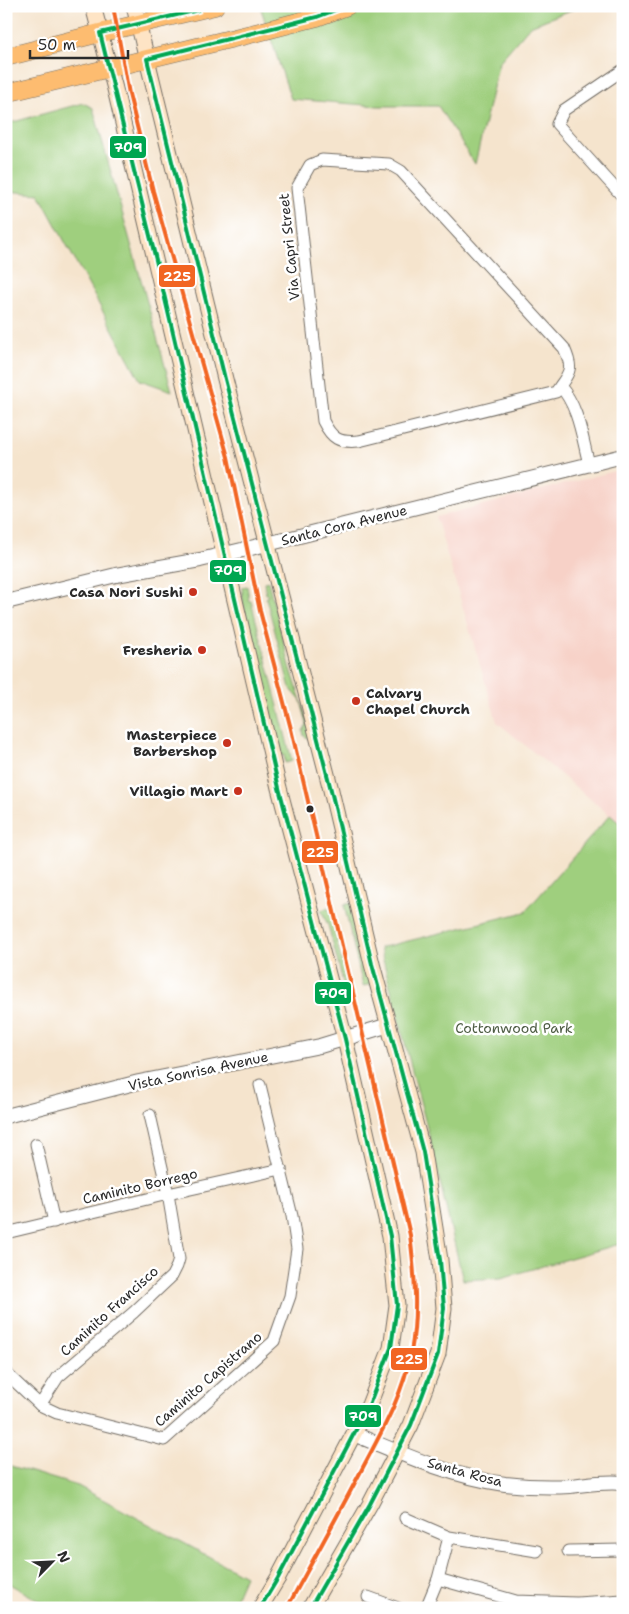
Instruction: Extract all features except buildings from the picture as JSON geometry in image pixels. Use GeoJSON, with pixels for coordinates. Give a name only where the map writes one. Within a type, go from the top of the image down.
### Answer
{"type":"FeatureCollection","features":[{"type":"Feature","properties":{"kind":"main road"},"geometry":{"type":"LineString","coordinates":[[93,6],[110,67],[279,788],[345,1040],[390,1236],[396,1305],[391,1348],[369,1405],[278,1578],[260,1608]]}},
{"type":"Feature","properties":{"kind":"main road"},"geometry":{"type":"LineString","coordinates":[[134,6],[178,191],[328,776],[360,916],[423,1152],[440,1260],[444,1308],[438,1354],[411,1425],[398,1452],[310,1608]]}},
{"type":"Feature","properties":{"kind":"main road"},"geometry":{"type":"LineString","coordinates":[[6,57],[215,6]]}},
{"type":"Feature","properties":{"kind":"main road"},"geometry":{"type":"LineString","coordinates":[[6,93],[317,17],[347,6]]}},
{"type":"Feature","properties":{"kind":"street"},"geometry":{"type":"LineString","coordinates":[[623,70],[564,110],[557,124],[623,197]]}},
{"type":"Feature","properties":{"kind":"street","name":"Via Capri Street"},"geometry":{"type":"LineString","coordinates":[[322,160],[389,164],[401,171],[564,348],[570,362],[569,374],[560,386],[556,392],[359,441],[344,442],[336,438],[327,429],[323,421],[298,188],[310,164],[322,160]]}},
{"type":"Feature","properties":{"kind":"street"},"geometry":{"type":"LineString","coordinates":[[560,386],[566,392],[576,412],[589,464]]}},
{"type":"Feature","properties":{"kind":"street","name":"Santa Cora Avenue"},"geometry":{"type":"LineString","coordinates":[[6,602],[116,575],[225,554],[623,456]]}},
{"type":"Feature","properties":{"kind":"street","name":"Vista Sonrisa Avenue"},"geometry":{"type":"LineString","coordinates":[[6,1116],[139,1082],[320,1046],[345,1040],[389,1025]]}},
{"type":"Feature","properties":{"kind":"street","name":"Caminito Capistrano"},"geometry":{"type":"LineString","coordinates":[[6,1373],[40,1405],[57,1413],[164,1440],[274,1341],[290,1296],[296,1249],[292,1216],[260,1085]]}},
{"type":"Feature","properties":{"kind":"street","name":"Caminito Francisco"},"geometry":{"type":"LineString","coordinates":[[40,1405],[58,1377],[134,1312],[172,1276],[177,1266],[178,1259],[168,1194],[150,1115]]}},
{"type":"Feature","properties":{"kind":"street"},"geometry":{"type":"LineString","coordinates":[[36,1144],[54,1222]]}},
{"type":"Feature","properties":{"kind":"street","name":"Caminito Borrego"},"geometry":{"type":"LineString","coordinates":[[6,1234],[168,1194],[280,1169]]}},
{"type":"Feature","properties":{"kind":"street","name":"Santa Rosa"},"geometry":{"type":"LineString","coordinates":[[354,1434],[398,1452],[463,1474],[505,1484],[568,1486],[619,1479]]}},
{"type":"Feature","properties":{"kind":"street"},"geometry":{"type":"LineString","coordinates":[[406,1518],[449,1537],[537,1551]]}},
{"type":"Feature","properties":{"kind":"street"},"geometry":{"type":"LineString","coordinates":[[426,1608],[438,1579],[449,1537]]}},
{"type":"Feature","properties":{"kind":"street"},"geometry":{"type":"LineString","coordinates":[[568,1551],[623,1550]]}},
{"type":"Feature","properties":{"kind":"street"},"geometry":{"type":"LineString","coordinates":[[438,1579],[516,1604],[577,1605],[623,1600]]}},
{"type":"Feature","properties":{"kind":"street"},"geometry":{"type":"LineString","coordinates":[[368,1597],[398,1608]]}},
{"type":"Feature","properties":{"kind":"shaded area"},"geometry":{"type":"Polygon","coordinates":[[[623,469],[623,826],[497,722],[436,517],[623,469]]]}},
{"type":"Feature","properties":{"kind":"green space"},"geometry":{"type":"Polygon","coordinates":[[[260,6],[581,6],[530,26],[499,62],[475,164],[438,106],[378,106],[291,99],[260,6]]]}},
{"type":"Feature","properties":{"kind":"green space"},"geometry":{"type":"Polygon","coordinates":[[[83,103],[93,108],[172,391],[140,380],[39,194],[6,191],[6,124],[83,103]]]}},
{"type":"Feature","properties":{"kind":"green space"},"geometry":{"type":"Polygon","coordinates":[[[268,581],[290,666],[314,741],[304,736],[303,731],[307,724],[301,701],[290,688],[266,598],[268,596],[264,582],[268,581]]]}},
{"type":"Feature","properties":{"kind":"green space"},"geometry":{"type":"Polygon","coordinates":[[[247,586],[248,599],[251,601],[292,761],[285,763],[284,755],[280,756],[243,603],[242,587],[247,586]]]}},
{"type":"Feature","properties":{"kind":"green space","name":"Cottonwood Park"},"geometry":{"type":"Polygon","coordinates":[[[610,815],[623,826],[623,1243],[501,1278],[463,1280],[429,1135],[380,948],[525,912],[610,815]]]}},
{"type":"Feature","properties":{"kind":"green space"},"geometry":{"type":"Polygon","coordinates":[[[351,903],[372,984],[363,986],[344,905],[351,903]]]}},
{"type":"Feature","properties":{"kind":"green space"},"geometry":{"type":"Polygon","coordinates":[[[329,908],[347,985],[344,986],[328,925],[321,910],[329,908]]]}},
{"type":"Feature","properties":{"kind":"green space"},"geometry":{"type":"Polygon","coordinates":[[[6,1461],[11,1466],[78,1486],[245,1576],[231,1608],[52,1608],[6,1582],[6,1461]]]}},
{"type":"Feature","properties":{"kind":"transit line","name":"225"},"geometry":{"type":"LineString","coordinates":[[113,6],[129,94],[153,191],[228,457],[260,611],[291,729],[412,1250],[415,1294],[413,1338],[403,1383],[391,1413],[287,1608]]}},
{"type":"Feature","properties":{"kind":"transit line","name":"709"},"geometry":{"type":"LineString","coordinates":[[310,1608],[370,1504],[411,1425],[438,1354],[444,1308],[440,1260],[423,1152],[372,964],[330,786],[225,379],[147,59],[317,17],[346,6]]}},
{"type":"Feature","properties":{"kind":"transit line","name":"709"},"geometry":{"type":"LineString","coordinates":[[198,10],[100,33],[156,260],[279,788],[345,1039],[390,1236],[397,1305],[391,1348],[369,1405],[278,1578],[260,1608]]}},
{"type":"Feature","properties":{"kind":"place","name":"Casa Nori Sushi"},"geometry":{"type":"Point","coordinates":[193,592]}},
{"type":"Feature","properties":{"kind":"place","name":"Fresheria"},"geometry":{"type":"Point","coordinates":[202,650]}},
{"type":"Feature","properties":{"kind":"place","name":"Calvary Chapel Church"},"geometry":{"type":"Point","coordinates":[356,701]}},
{"type":"Feature","properties":{"kind":"place","name":"Masterpiece Barbershop"},"geometry":{"type":"Point","coordinates":[227,743]}},
{"type":"Feature","properties":{"kind":"place","name":"Villagio Mart"},"geometry":{"type":"Point","coordinates":[238,791]}}]}
